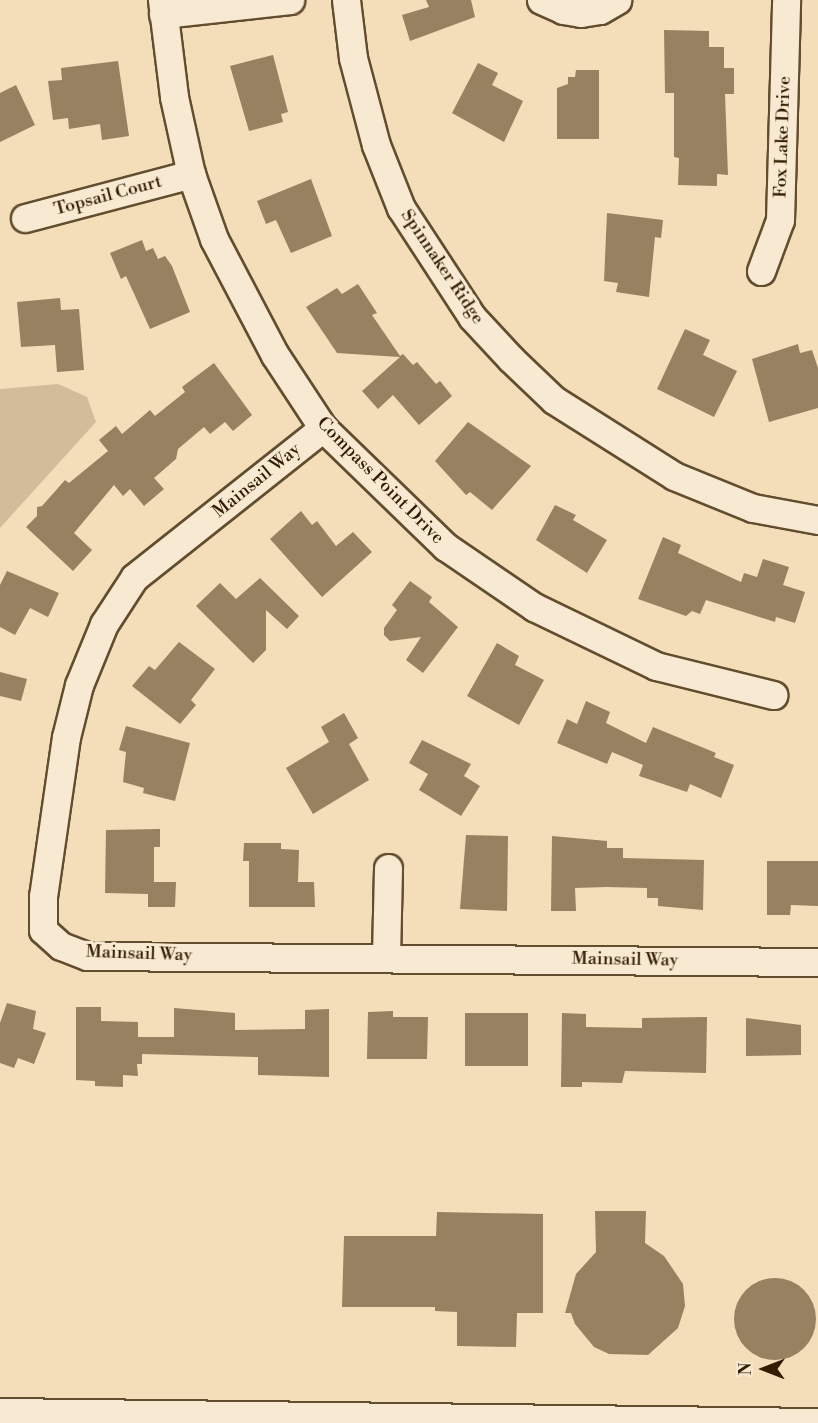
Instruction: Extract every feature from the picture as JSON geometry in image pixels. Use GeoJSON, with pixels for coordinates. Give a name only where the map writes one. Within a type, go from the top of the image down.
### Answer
{"type":"FeatureCollection","features":[{"type":"Feature","properties":{"kind":"street","name":"Compass Point Drive"},"geometry":{"type":"LineString","coordinates":[[290,0],[163,7],[174,97],[191,174],[214,239],[243,298],[323,428],[446,547],[534,607],[656,666],[773,695]]}},
{"type":"Feature","properties":{"kind":"street","name":"Spinnaker Ridge"},"geometry":{"type":"LineString","coordinates":[[346,0],[353,58],[376,145],[401,208],[436,266],[495,342],[554,400],[674,476],[753,508],[818,520]]}},
{"type":"Feature","properties":{"kind":"street"},"geometry":{"type":"LineString","coordinates":[[541,0],[582,13],[600,10],[617,0]]}},
{"type":"Feature","properties":{"kind":"street","name":"Fox Lake Drive"},"geometry":{"type":"LineString","coordinates":[[761,271],[780,220],[786,0]]}},
{"type":"Feature","properties":{"kind":"street","name":"Topsail Court"},"geometry":{"type":"LineString","coordinates":[[25,218],[191,174]]}},
{"type":"Feature","properties":{"kind":"street","name":"Mainsail Way"},"geometry":{"type":"LineString","coordinates":[[323,428],[134,578],[104,624],[79,685],[66,737],[43,896],[43,930],[61,946],[87,956],[818,962]]}},
{"type":"Feature","properties":{"kind":"street"},"geometry":{"type":"LineString","coordinates":[[386,957],[388,868]]}},
{"type":"Feature","properties":{"kind":"street"},"geometry":{"type":"LineString","coordinates":[[0,1413],[26,1418],[818,1422]]}},
{"type":"Feature","properties":{"kind":"shaded area"},"geometry":{"type":"Polygon","coordinates":[[[58,384],[87,397],[96,422],[0,528],[0,389],[58,384]]]}},
{"type":"Feature","properties":{"kind":"building"},"geometry":{"type":"Polygon","coordinates":[[[426,0],[471,0],[475,17],[410,41],[402,15],[429,7],[426,0]]]}},
{"type":"Feature","properties":{"kind":"building"},"geometry":{"type":"Polygon","coordinates":[[[664,30],[709,31],[709,47],[724,47],[724,68],[734,68],[734,94],[725,94],[728,175],[717,174],[717,186],[678,185],[679,158],[674,157],[674,93],[665,93],[664,30]]]}},
{"type":"Feature","properties":{"kind":"building"},"geometry":{"type":"Polygon","coordinates":[[[273,55],[288,112],[281,114],[283,122],[249,131],[230,66],[273,55]]]}},
{"type":"Feature","properties":{"kind":"building"},"geometry":{"type":"Polygon","coordinates":[[[118,61],[129,136],[102,140],[100,124],[69,129],[68,118],[53,120],[48,81],[62,80],[61,68],[118,61]]]}},
{"type":"Feature","properties":{"kind":"building"},"geometry":{"type":"Polygon","coordinates":[[[478,63],[498,73],[492,85],[523,101],[504,142],[452,113],[478,63]]]}},
{"type":"Feature","properties":{"kind":"building"},"geometry":{"type":"Polygon","coordinates":[[[576,70],[599,70],[599,139],[557,139],[557,88],[568,84],[568,77],[575,77],[576,70]]]}},
{"type":"Feature","properties":{"kind":"building"},"geometry":{"type":"Polygon","coordinates":[[[16,85],[35,125],[0,142],[0,93],[16,85]]]}},
{"type":"Feature","properties":{"kind":"building"},"geometry":{"type":"Polygon","coordinates":[[[311,179],[332,236],[291,253],[276,220],[266,224],[257,201],[311,179]]]}},
{"type":"Feature","properties":{"kind":"building"},"geometry":{"type":"Polygon","coordinates":[[[607,213],[663,220],[661,238],[655,237],[649,297],[616,292],[618,283],[604,281],[607,213]]]}},
{"type":"Feature","properties":{"kind":"building"},"geometry":{"type":"Polygon","coordinates":[[[142,240],[146,251],[153,248],[158,259],[165,256],[172,266],[190,312],[150,329],[126,276],[121,279],[110,253],[142,240]]]}},
{"type":"Feature","properties":{"kind":"building"},"geometry":{"type":"Polygon","coordinates":[[[358,284],[377,313],[372,315],[400,356],[403,354],[413,365],[417,362],[436,384],[440,381],[452,396],[419,425],[393,395],[378,409],[362,391],[400,357],[337,353],[306,307],[337,288],[342,294],[358,284]]]}},
{"type":"Feature","properties":{"kind":"building"},"geometry":{"type":"Polygon","coordinates":[[[60,298],[61,310],[79,309],[84,370],[57,372],[55,345],[21,347],[17,302],[60,298]]]}},
{"type":"Feature","properties":{"kind":"building"},"geometry":{"type":"Polygon","coordinates":[[[685,329],[710,340],[703,355],[737,371],[714,417],[657,389],[685,329]]]}},
{"type":"Feature","properties":{"kind":"building"},"geometry":{"type":"Polygon","coordinates":[[[798,344],[800,353],[812,350],[818,368],[818,408],[769,422],[752,359],[798,344]]]}},
{"type":"Feature","properties":{"kind":"building"},"geometry":{"type":"Polygon","coordinates":[[[214,363],[252,415],[233,431],[225,422],[210,434],[204,427],[178,449],[176,459],[154,478],[164,489],[144,506],[130,489],[123,496],[114,485],[74,533],[92,550],[73,571],[26,527],[37,516],[37,507],[42,506],[65,480],[69,483],[108,451],[99,440],[116,426],[122,434],[150,410],[155,416],[185,392],[182,387],[214,363]]]}},
{"type":"Feature","properties":{"kind":"building"},"geometry":{"type":"Polygon","coordinates":[[[468,422],[531,466],[492,510],[470,492],[466,495],[435,461],[468,422]]]}},
{"type":"Feature","properties":{"kind":"building"},"geometry":{"type":"Polygon","coordinates":[[[555,505],[576,515],[573,520],[607,540],[587,573],[536,540],[555,505]]]}},
{"type":"Feature","properties":{"kind":"building"},"geometry":{"type":"Polygon","coordinates":[[[301,511],[312,525],[317,521],[336,546],[353,532],[372,552],[322,597],[270,539],[301,511]]]}},
{"type":"Feature","properties":{"kind":"building"},"geometry":{"type":"Polygon","coordinates":[[[663,537],[681,545],[678,553],[741,582],[744,573],[757,577],[763,559],[789,567],[783,585],[805,592],[795,623],[776,617],[775,622],[706,600],[700,614],[692,611],[686,616],[638,599],[663,537]]]}},
{"type":"Feature","properties":{"kind":"building"},"geometry":{"type":"Polygon","coordinates":[[[7,571],[59,593],[48,617],[30,608],[15,635],[0,627],[0,585],[7,571]]]}},
{"type":"Feature","properties":{"kind":"building"},"geometry":{"type":"Polygon","coordinates":[[[260,578],[299,616],[287,629],[266,610],[266,650],[253,663],[196,606],[220,583],[236,599],[260,578]]]}},
{"type":"Feature","properties":{"kind":"building"},"geometry":{"type":"Polygon","coordinates":[[[410,581],[432,597],[429,602],[458,627],[423,673],[406,660],[421,637],[390,641],[384,635],[384,628],[397,610],[392,605],[410,581]]]}},
{"type":"Feature","properties":{"kind":"building"},"geometry":{"type":"Polygon","coordinates":[[[179,642],[215,669],[191,700],[196,705],[180,724],[132,686],[149,666],[155,670],[179,642]]]}},
{"type":"Feature","properties":{"kind":"building"},"geometry":{"type":"Polygon","coordinates":[[[497,643],[519,656],[515,665],[544,680],[519,725],[467,696],[497,643]]]}},
{"type":"Feature","properties":{"kind":"building"},"geometry":{"type":"Polygon","coordinates":[[[0,672],[27,679],[21,701],[0,696],[0,672]]]}},
{"type":"Feature","properties":{"kind":"building"},"geometry":{"type":"Polygon","coordinates":[[[586,701],[610,712],[606,723],[646,743],[653,727],[716,753],[714,757],[734,765],[721,798],[690,784],[687,792],[639,776],[643,765],[612,752],[607,764],[557,743],[567,719],[577,724],[586,701]]]}},
{"type":"Feature","properties":{"kind":"building"},"geometry":{"type":"Polygon","coordinates":[[[344,713],[358,738],[349,744],[369,780],[313,814],[286,768],[329,742],[321,727],[344,713]]]}},
{"type":"Feature","properties":{"kind":"building"},"geometry":{"type":"Polygon","coordinates":[[[126,726],[190,743],[175,801],[143,793],[144,788],[123,782],[126,752],[119,750],[126,726]]]}},
{"type":"Feature","properties":{"kind":"building"},"geometry":{"type":"Polygon","coordinates":[[[422,740],[471,764],[464,776],[480,786],[461,816],[419,790],[428,774],[409,763],[422,740]]]}},
{"type":"Feature","properties":{"kind":"building"},"geometry":{"type":"Polygon","coordinates":[[[160,829],[160,847],[154,847],[154,882],[176,882],[175,907],[148,907],[148,894],[105,893],[106,830],[160,829]]]}},
{"type":"Feature","properties":{"kind":"building"},"geometry":{"type":"Polygon","coordinates":[[[466,835],[508,836],[507,911],[460,909],[466,835]]]}},
{"type":"Feature","properties":{"kind":"building"},"geometry":{"type":"Polygon","coordinates":[[[552,836],[607,841],[607,848],[623,848],[623,858],[704,860],[703,910],[658,906],[658,898],[647,898],[647,888],[607,887],[575,888],[576,911],[551,911],[552,836]]]}},
{"type":"Feature","properties":{"kind":"building"},"geometry":{"type":"Polygon","coordinates":[[[244,843],[281,843],[281,849],[299,850],[298,882],[314,882],[315,907],[249,907],[249,861],[243,861],[244,843]]]}},
{"type":"Feature","properties":{"kind":"building"},"geometry":{"type":"Polygon","coordinates":[[[767,861],[818,861],[818,906],[791,905],[790,915],[767,915],[767,861]]]}},
{"type":"Feature","properties":{"kind":"building"},"geometry":{"type":"Polygon","coordinates":[[[7,1003],[36,1011],[33,1029],[46,1033],[34,1064],[18,1058],[14,1068],[0,1063],[0,1023],[7,1003]]]}},
{"type":"Feature","properties":{"kind":"building"},"geometry":{"type":"Polygon","coordinates":[[[76,1007],[101,1007],[101,1021],[138,1022],[138,1037],[174,1037],[174,1008],[235,1013],[235,1030],[305,1029],[305,1010],[329,1009],[329,1077],[258,1075],[258,1057],[142,1054],[142,1064],[137,1064],[138,1076],[123,1075],[123,1087],[95,1086],[95,1081],[76,1080],[76,1007]]]}},
{"type":"Feature","properties":{"kind":"building"},"geometry":{"type":"Polygon","coordinates":[[[393,1011],[393,1017],[428,1017],[427,1059],[367,1059],[368,1012],[393,1011]]]}},
{"type":"Feature","properties":{"kind":"building"},"geometry":{"type":"Polygon","coordinates":[[[465,1013],[528,1013],[528,1066],[465,1066],[465,1013]]]}},
{"type":"Feature","properties":{"kind":"building"},"geometry":{"type":"Polygon","coordinates":[[[562,1013],[586,1014],[586,1027],[642,1028],[642,1018],[707,1017],[706,1073],[625,1071],[622,1083],[582,1082],[582,1087],[561,1087],[562,1013]]]}},
{"type":"Feature","properties":{"kind":"building"},"geometry":{"type":"Polygon","coordinates":[[[746,1018],[801,1025],[801,1055],[746,1056],[746,1018]]]}},
{"type":"Feature","properties":{"kind":"building"},"geometry":{"type":"Polygon","coordinates":[[[595,1211],[646,1211],[645,1243],[664,1256],[683,1284],[685,1306],[678,1328],[648,1355],[609,1354],[594,1347],[575,1324],[571,1313],[565,1313],[576,1274],[596,1252],[595,1211]]]}},
{"type":"Feature","properties":{"kind":"building"},"geometry":{"type":"Polygon","coordinates":[[[437,1212],[543,1214],[543,1313],[517,1313],[516,1347],[457,1346],[457,1312],[435,1311],[435,1307],[342,1307],[344,1236],[436,1236],[437,1212]]]}},
{"type":"Feature","properties":{"kind":"building"},"geometry":{"type":"Polygon","coordinates":[[[775,1278],[791,1281],[804,1290],[813,1303],[816,1319],[813,1335],[804,1348],[791,1357],[775,1360],[759,1357],[746,1348],[737,1335],[734,1319],[737,1303],[746,1290],[759,1281],[775,1278]]]}}]}
